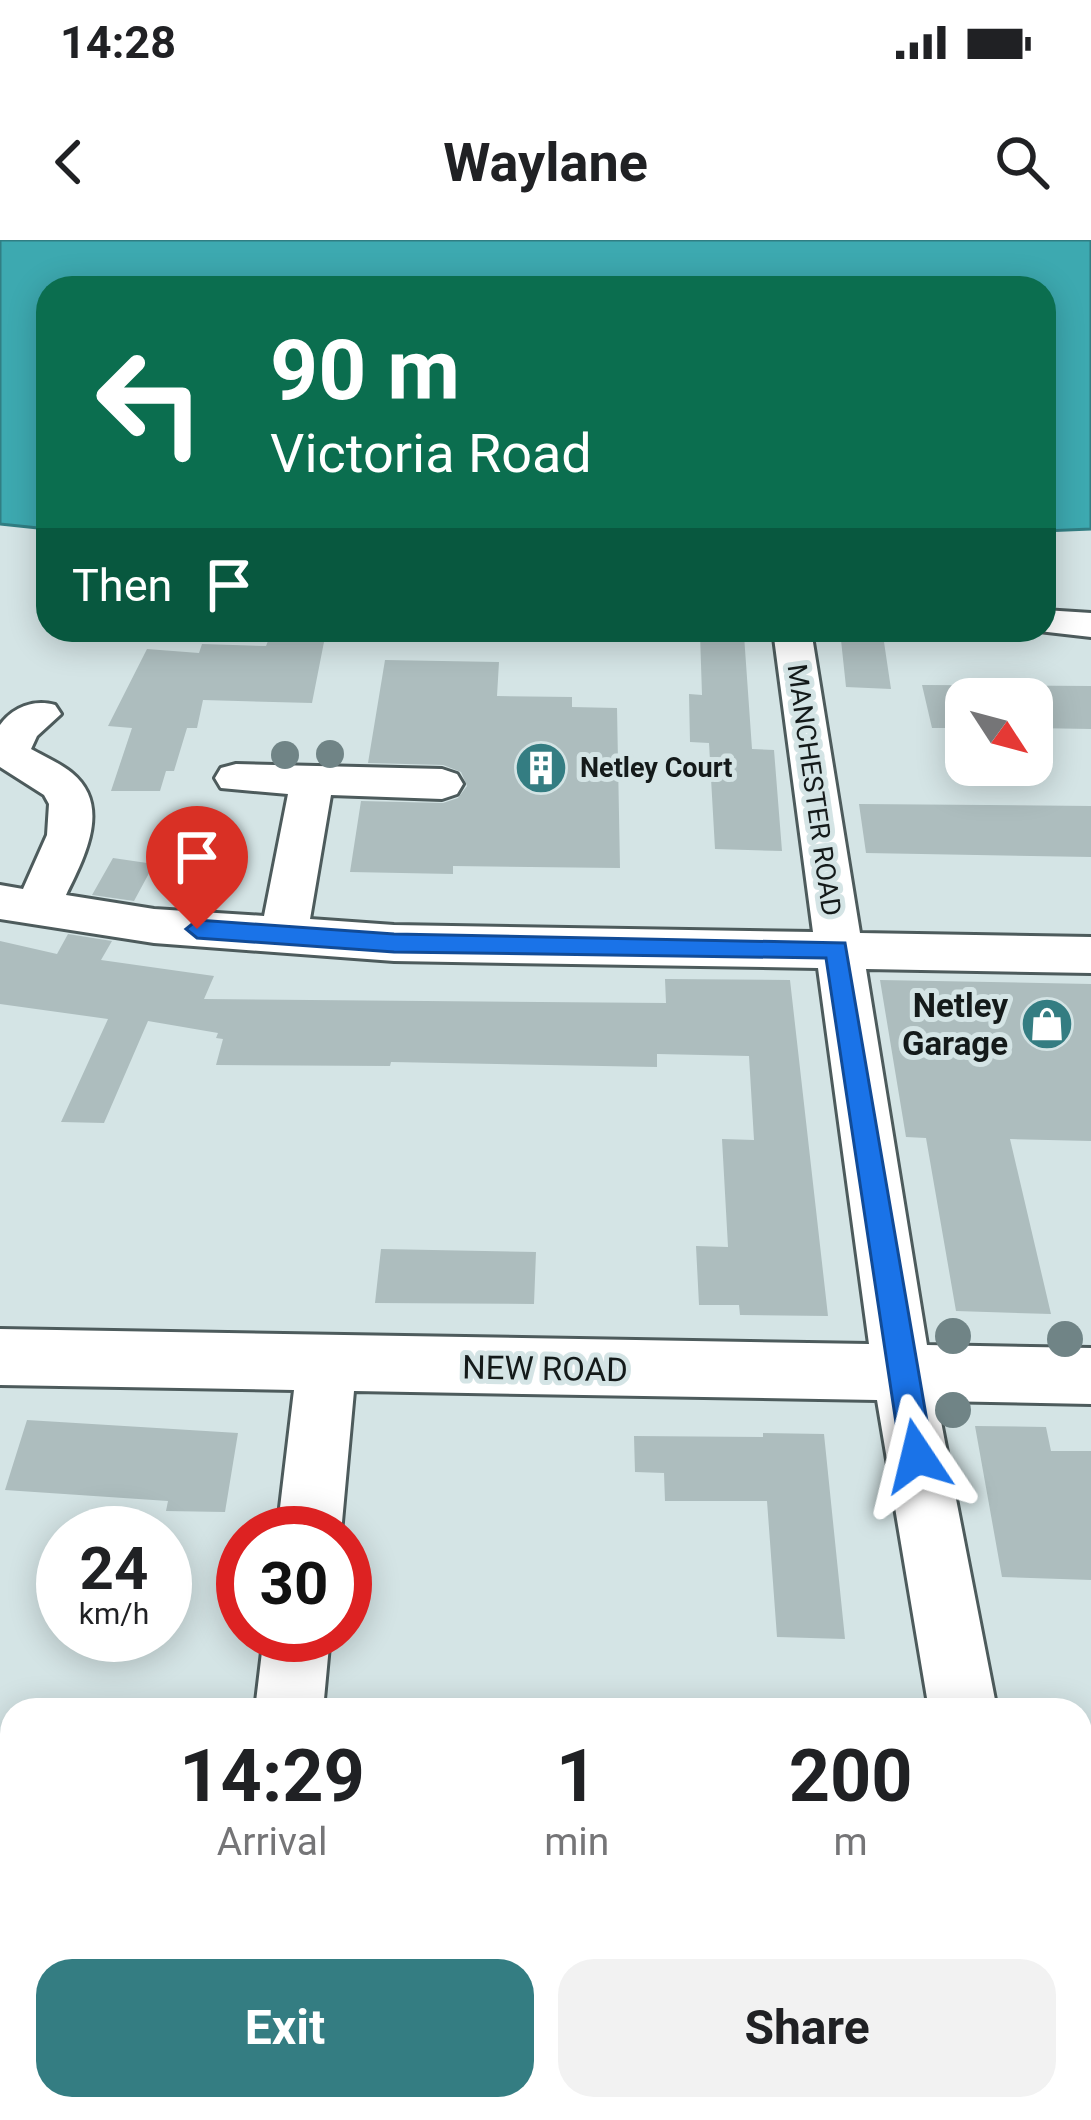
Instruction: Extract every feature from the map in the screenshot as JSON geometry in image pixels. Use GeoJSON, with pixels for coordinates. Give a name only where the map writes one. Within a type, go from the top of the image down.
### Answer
{"type":"FeatureCollection","features":[{"type":"Feature","properties":{"kind":"street"},"geometry":{"type":"LineString","coordinates":[[1056,623],[1091,625]]}},
{"type":"Feature","properties":{"kind":"street","name":"MANCHESTER ROAD"},"geometry":{"type":"LineString","coordinates":[[794,642],[902,1372],[961,1698]]}},
{"type":"Feature","properties":{"kind":"street"},"geometry":{"type":"LineString","coordinates":[[18,906],[64,845],[71,806],[54,781],[9,752],[19,728],[40,714]]}},
{"type":"Feature","properties":{"kind":"street"},"geometry":{"type":"LineString","coordinates":[[236,778],[442,784]]}},
{"type":"Feature","properties":{"kind":"street"},"geometry":{"type":"LineString","coordinates":[[284,936],[312,780]]}},
{"type":"Feature","properties":{"kind":"street"},"geometry":{"type":"LineString","coordinates":[[18,906],[284,936],[394,943],[1091,955]]}},
{"type":"Feature","properties":{"kind":"street","name":"NEW ROAD"},"geometry":{"type":"LineString","coordinates":[[0,1357],[1091,1376]]}},
{"type":"Feature","properties":{"kind":"street"},"geometry":{"type":"LineString","coordinates":[[312,1506],[327,1366]]}},
{"type":"Feature","properties":{"kind":"street"},"geometry":{"type":"LineString","coordinates":[[290,1698],[294,1662]]}},
{"type":"Feature","properties":{"kind":"water"},"geometry":{"type":"Polygon","coordinates":[[[0,240],[1091,240],[1091,529],[1056,530],[1056,276],[36,276],[36,528],[0,524],[0,240]]]}},
{"type":"Feature","properties":{"kind":"building"},"geometry":{"type":"Polygon","coordinates":[[[268,642],[324,642],[312,703],[203,700],[197,728],[187,728],[174,771],[166,771],[160,791],[111,791],[132,728],[108,726],[147,649],[199,653],[202,644],[266,646],[268,642]]]}},
{"type":"Feature","properties":{"kind":"building"},"geometry":{"type":"Polygon","coordinates":[[[700,642],[744,642],[752,749],[774,750],[782,851],[715,849],[709,743],[690,742],[689,694],[702,695],[700,642]]]}},
{"type":"Feature","properties":{"kind":"building"},"geometry":{"type":"Polygon","coordinates":[[[841,642],[884,642],[891,689],[846,687],[841,642]]]}},
{"type":"Feature","properties":{"kind":"building","name":"Netley Court"},"geometry":{"type":"Polygon","coordinates":[[[385,660],[499,662],[497,696],[572,697],[572,707],[617,708],[620,868],[453,866],[453,874],[350,872],[361,801],[443,803],[458,798],[467,786],[461,772],[443,765],[368,763],[385,660]]]}},
{"type":"Feature","properties":{"kind":"building"},"geometry":{"type":"Polygon","coordinates":[[[922,685],[945,685],[945,728],[932,728],[922,685]]]}},
{"type":"Feature","properties":{"kind":"building"},"geometry":{"type":"Polygon","coordinates":[[[1053,686],[1091,686],[1091,729],[1053,728],[1053,686]]]}},
{"type":"Feature","properties":{"kind":"building"},"geometry":{"type":"Polygon","coordinates":[[[859,804],[1091,806],[1091,857],[866,853],[859,804]]]}},
{"type":"Feature","properties":{"kind":"building"},"geometry":{"type":"Polygon","coordinates":[[[113,858],[154,864],[134,901],[92,895],[113,858]]]}},
{"type":"Feature","properties":{"kind":"building"},"geometry":{"type":"Polygon","coordinates":[[[68,934],[112,941],[101,960],[214,976],[204,999],[666,1003],[665,979],[790,980],[828,1316],[740,1315],[739,1305],[699,1305],[696,1246],[728,1247],[722,1139],[754,1140],[749,1056],[657,1054],[657,1067],[391,1062],[390,1066],[216,1065],[223,1039],[216,1038],[218,1033],[148,1021],[104,1123],[61,1122],[108,1019],[0,1004],[0,941],[57,954],[68,934]]]}},
{"type":"Feature","properties":{"kind":"building"},"geometry":{"type":"Polygon","coordinates":[[[880,980],[1091,984],[1091,1141],[1010,1139],[1051,1314],[956,1311],[926,1138],[906,1137],[880,980]]]}},
{"type":"Feature","properties":{"kind":"building"},"geometry":{"type":"Polygon","coordinates":[[[381,1249],[536,1252],[534,1304],[375,1303],[381,1249]]]}},
{"type":"Feature","properties":{"kind":"building"},"geometry":{"type":"Polygon","coordinates":[[[27,1420],[238,1433],[226,1506],[216,1506],[216,1512],[167,1506],[168,1501],[5,1490],[27,1420]]]}},
{"type":"Feature","properties":{"kind":"building"},"geometry":{"type":"Polygon","coordinates":[[[975,1426],[1046,1427],[1051,1451],[1091,1451],[1091,1580],[1002,1577],[975,1426]]]}},
{"type":"Feature","properties":{"kind":"building"},"geometry":{"type":"Polygon","coordinates":[[[763,1433],[824,1434],[845,1639],[777,1637],[767,1501],[665,1501],[664,1473],[635,1472],[634,1436],[763,1437],[763,1433]]]}},
{"type":"Feature","properties":{"kind":"place","name":"Netley Court"},"geometry":{"type":"Point","coordinates":[541,768]}},
{"type":"Feature","properties":{"kind":"place","name":"Netley Garage"},"geometry":{"type":"Point","coordinates":[1047,1024]}},
{"type":"Feature","properties":{"kind":"route"},"geometry":{"type":"LineString","coordinates":[[197,929],[394,943],[837,950],[917,1456]]}}]}
